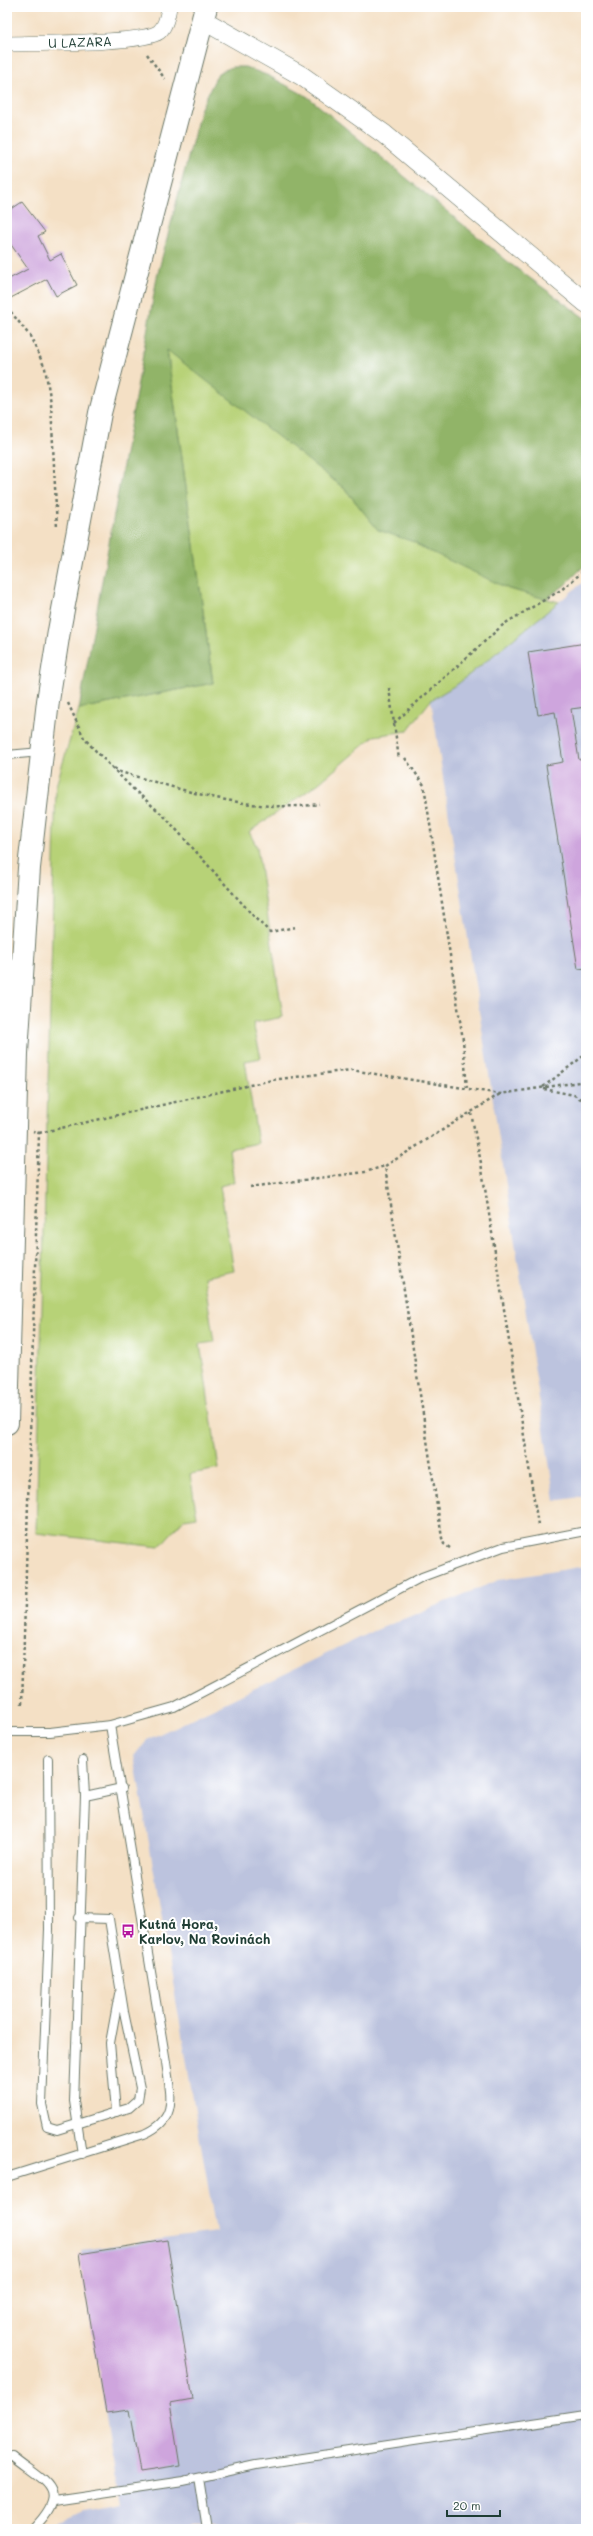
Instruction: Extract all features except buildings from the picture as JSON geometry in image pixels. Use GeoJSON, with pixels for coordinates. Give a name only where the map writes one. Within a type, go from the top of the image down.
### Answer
{"type":"FeatureCollection","features":[{"type":"Feature","properties":{"kind":"main road"},"geometry":{"type":"LineString","coordinates":[[7,1423],[14,1129],[22,957],[42,752],[59,631],[100,413],[180,103],[205,14]]}},
{"type":"Feature","properties":{"kind":"street","name":"U LAZARA"},"geometry":{"type":"LineString","coordinates":[[7,44],[119,40],[152,36],[160,31],[164,24],[169,7]]}},
{"type":"Feature","properties":{"kind":"street"},"geometry":{"type":"LineString","coordinates":[[205,14],[302,76],[384,134],[586,303]]}},
{"type":"Feature","properties":{"kind":"lane"},"geometry":{"type":"LineString","coordinates":[[7,755],[42,752]]}},
{"type":"Feature","properties":{"kind":"lane"},"geometry":{"type":"LineString","coordinates":[[7,1732],[50,1732],[110,1725],[174,1707],[403,1586],[442,1568],[503,1547],[586,1531]]}},
{"type":"Feature","properties":{"kind":"lane"},"geometry":{"type":"LineString","coordinates":[[7,2177],[155,2130],[165,2120],[170,2109],[166,2062],[122,1788],[110,1725]]}},
{"type":"Feature","properties":{"kind":"lane"},"geometry":{"type":"LineString","coordinates":[[48,1759],[49,1929],[42,2110],[44,2122],[52,2130],[77,2125],[135,2104],[140,2088],[120,1987],[109,1919],[79,1918]]}},
{"type":"Feature","properties":{"kind":"lane"},"geometry":{"type":"LineString","coordinates":[[82,2154],[74,2101],[79,1918],[85,1796],[83,1760]]}},
{"type":"Feature","properties":{"kind":"lane"},"geometry":{"type":"LineString","coordinates":[[85,1796],[122,1788]]}},
{"type":"Feature","properties":{"kind":"lane"},"geometry":{"type":"LineString","coordinates":[[116,2112],[110,2044],[120,1987]]}},
{"type":"Feature","properties":{"kind":"lane"},"geometry":{"type":"LineString","coordinates":[[54,2500],[199,2478],[256,2466],[586,2415]]}},
{"type":"Feature","properties":{"kind":"lane"},"geometry":{"type":"LineString","coordinates":[[7,2456],[12,2456],[47,2484],[52,2490],[54,2500],[49,2513],[33,2529]]}},
{"type":"Feature","properties":{"kind":"lane"},"geometry":{"type":"LineString","coordinates":[[199,2478],[207,2529]]}},
{"type":"Feature","properties":{"kind":"path"},"geometry":{"type":"LineString","coordinates":[[119,40],[150,55],[165,79]]}},
{"type":"Feature","properties":{"kind":"path"},"geometry":{"type":"LineString","coordinates":[[7,307],[30,336],[45,368],[51,403],[57,535]]}},
{"type":"Feature","properties":{"kind":"path"},"geometry":{"type":"LineString","coordinates":[[394,723],[504,624],[561,590],[586,569]]}},
{"type":"Feature","properties":{"kind":"path"},"geometry":{"type":"LineString","coordinates":[[389,688],[399,759]]}},
{"type":"Feature","properties":{"kind":"path"},"geometry":{"type":"LineString","coordinates":[[66,699],[84,738],[132,788],[165,817],[257,920],[270,932],[296,927]]}},
{"type":"Feature","properties":{"kind":"path"},"geometry":{"type":"LineString","coordinates":[[405,758],[424,785],[463,1040],[467,1088]]}},
{"type":"Feature","properties":{"kind":"path"},"geometry":{"type":"LineString","coordinates":[[110,766],[120,772],[221,799],[295,808],[320,804]]}},
{"type":"Feature","properties":{"kind":"path"},"geometry":{"type":"LineString","coordinates":[[541,1088],[586,1054]]}},
{"type":"Feature","properties":{"kind":"path"},"geometry":{"type":"LineString","coordinates":[[14,1129],[39,1133],[272,1080],[351,1070],[501,1094],[586,1081]]}},
{"type":"Feature","properties":{"kind":"path"},"geometry":{"type":"LineString","coordinates":[[541,1088],[574,1095],[586,1102]]}},
{"type":"Feature","properties":{"kind":"path"},"geometry":{"type":"LineString","coordinates":[[250,1187],[365,1172],[385,1166],[501,1094]]}},
{"type":"Feature","properties":{"kind":"path"},"geometry":{"type":"LineString","coordinates":[[471,1113],[482,1171],[538,1525]]}},
{"type":"Feature","properties":{"kind":"path"},"geometry":{"type":"LineString","coordinates":[[22,1704],[39,1133]]}},
{"type":"Feature","properties":{"kind":"path"},"geometry":{"type":"LineString","coordinates":[[385,1166],[442,1538],[444,1544],[450,1548]]}},
{"type":"Feature","properties":{"kind":"shaded area"},"geometry":{"type":"Polygon","coordinates":[[[586,580],[586,1496],[555,1501],[431,700],[459,683],[586,580]]]}},
{"type":"Feature","properties":{"kind":"shaded area"},"geometry":{"type":"Polygon","coordinates":[[[586,1566],[586,2529],[54,2529],[60,2522],[84,2511],[119,2504],[81,2250],[216,2232],[134,1756],[147,1740],[374,1631],[499,1580],[586,1566]]]}},
{"type":"Feature","properties":{"kind":"green space"},"geometry":{"type":"Polygon","coordinates":[[[232,67],[245,67],[269,76],[308,97],[512,265],[586,319],[586,564],[565,585],[546,599],[509,589],[417,545],[417,543],[378,530],[345,489],[167,350],[213,683],[79,709],[157,277],[201,108],[218,73],[232,67]]]}},
{"type":"Feature","properties":{"kind":"green space"},"geometry":{"type":"Polygon","coordinates":[[[167,349],[345,489],[368,517],[509,589],[559,602],[459,683],[431,700],[407,731],[374,736],[319,783],[249,832],[257,847],[283,1017],[253,1023],[261,1058],[245,1061],[258,1143],[229,1149],[234,1182],[220,1186],[234,1271],[204,1277],[214,1342],[200,1344],[219,1469],[190,1474],[197,1517],[184,1519],[159,1547],[36,1533],[56,786],[79,709],[213,683],[167,349]]]}},
{"type":"Feature","properties":{"kind":"place","name":"Kutná Hora, Karlov, Na Rovinách"},"geometry":{"type":"Point","coordinates":[128,1931]}}]}
